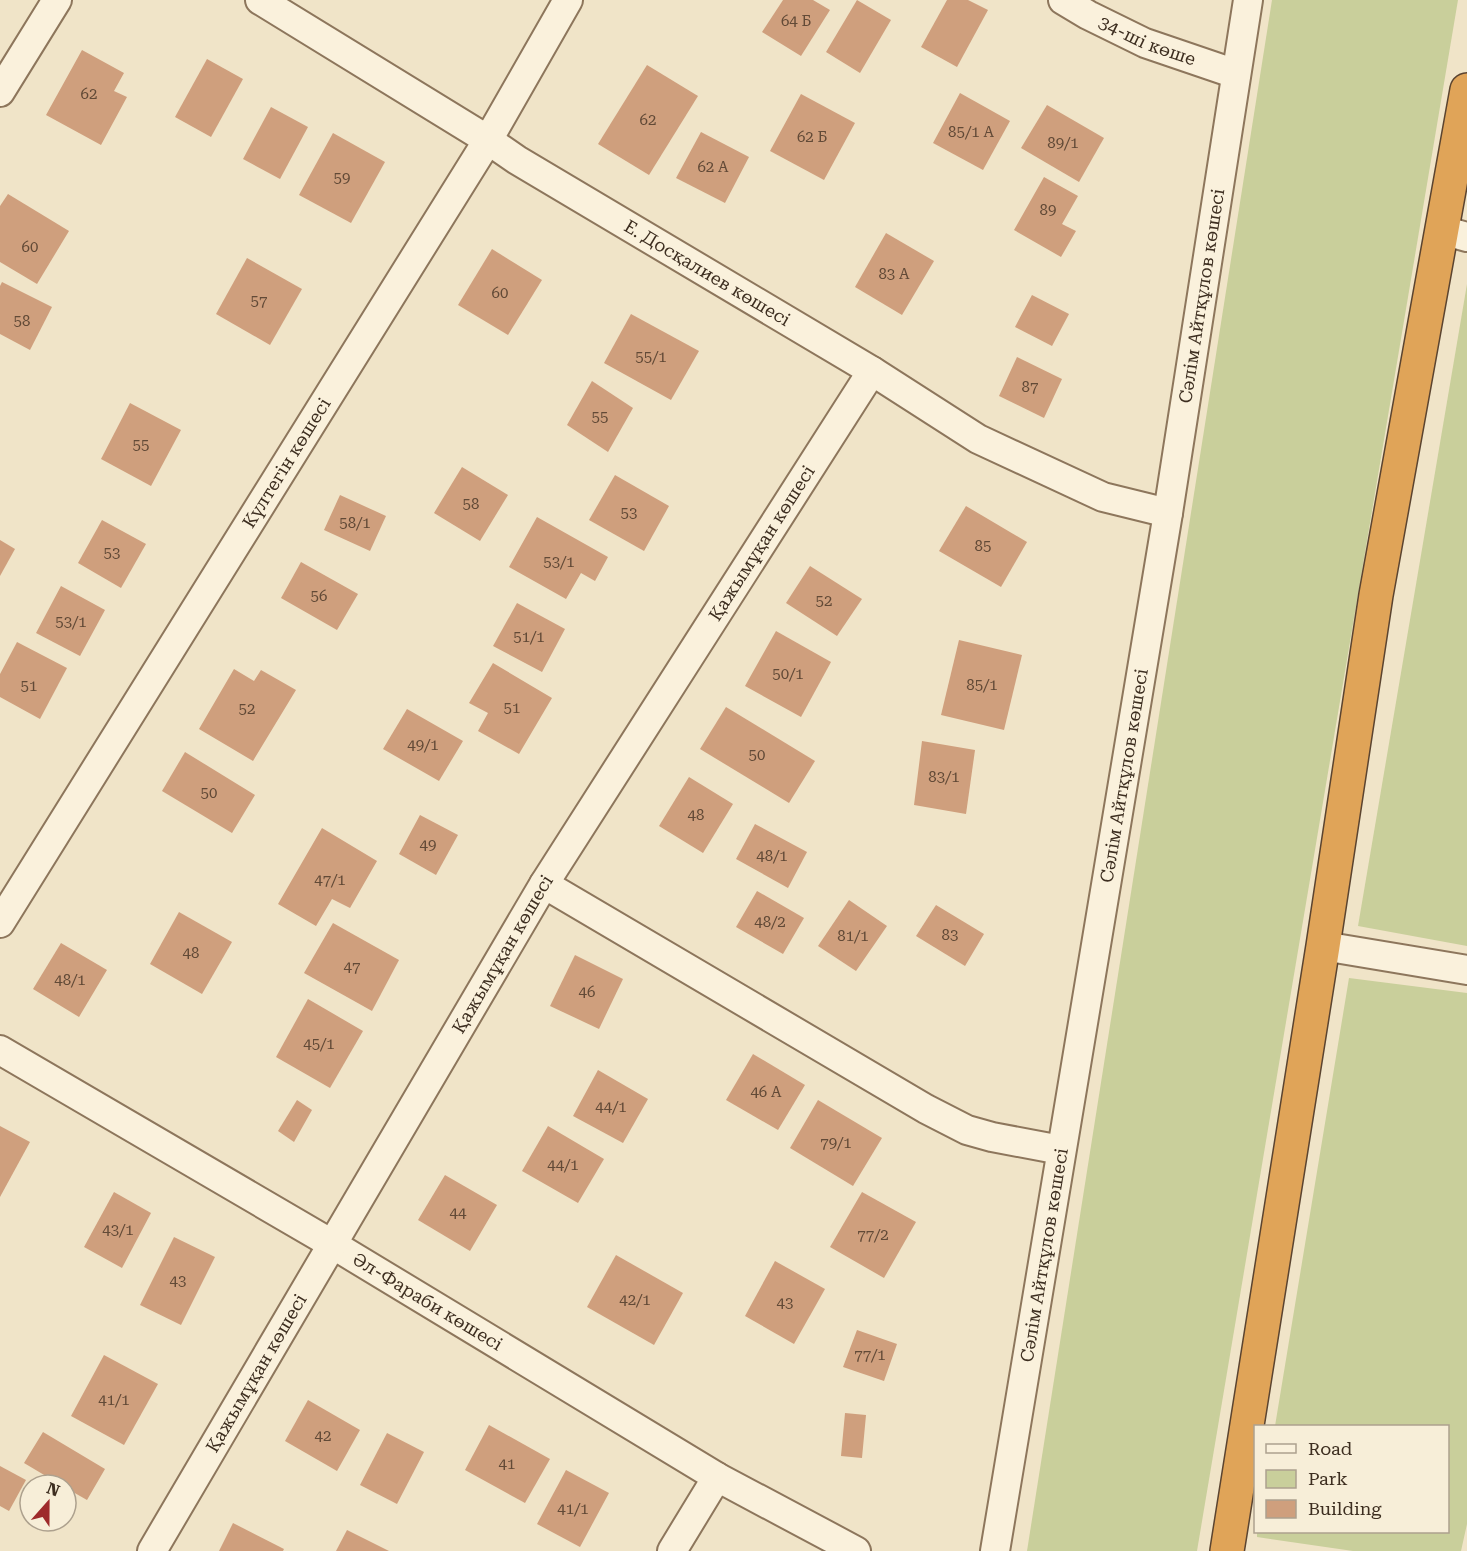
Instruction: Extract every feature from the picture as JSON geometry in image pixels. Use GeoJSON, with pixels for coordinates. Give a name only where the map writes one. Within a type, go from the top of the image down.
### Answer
{"type":"FeatureCollection","features":[{"type":"Feature","properties":{"kind":"highway"},"geometry":{"type":"LineString","coordinates":[[1227,1551],[1376,595],[1454,234],[1467,90]]}},
{"type":"Feature","properties":{"kind":"street"},"geometry":{"type":"LineString","coordinates":[[0,92],[57,0]]}},
{"type":"Feature","properties":{"kind":"street","name":"Е. Досқалиев көшесі"},"geometry":{"type":"LineString","coordinates":[[260,0],[517,160],[872,371],[988,444],[1103,497],[1168,513]]}},
{"type":"Feature","properties":{"kind":"street","name":"Күлтегін көшесі"},"geometry":{"type":"LineString","coordinates":[[0,923],[488,140],[568,0]]}},
{"type":"Feature","properties":{"kind":"street","name":"34-ші көше"},"geometry":{"type":"LineString","coordinates":[[1063,0],[1088,15],[1145,42],[1236,74]]}},
{"type":"Feature","properties":{"kind":"street","name":"Сәлім Айтқұлов көшесі"},"geometry":{"type":"LineString","coordinates":[[994,1551],[1168,513],[1248,0]]}},
{"type":"Feature","properties":{"kind":"street","name":"Қажымұқан көшесі"},"geometry":{"type":"LineString","coordinates":[[152,1551],[544,884],[872,371]]}},
{"type":"Feature","properties":{"kind":"street"},"geometry":{"type":"LineString","coordinates":[[544,884],[926,1109],[967,1130],[1061,1150]]}},
{"type":"Feature","properties":{"kind":"street"},"geometry":{"type":"LineString","coordinates":[[1323,946],[1467,970]]}},
{"type":"Feature","properties":{"kind":"street","name":"Әл-Фараби көшесі"},"geometry":{"type":"LineString","coordinates":[[0,1050],[332,1244],[717,1477],[856,1551]]}},
{"type":"Feature","properties":{"kind":"street"},"geometry":{"type":"LineString","coordinates":[[672,1551],[717,1477]]}},
{"type":"Feature","properties":{"kind":"green space"},"geometry":{"type":"Polygon","coordinates":[[[1272,0],[1458,0],[1197,1551],[1027,1551],[1272,0]]]}},
{"type":"Feature","properties":{"kind":"green space"},"geometry":{"type":"Polygon","coordinates":[[[1467,284],[1467,946],[1358,926],[1467,284]]]}},
{"type":"Feature","properties":{"kind":"green space"},"geometry":{"type":"Polygon","coordinates":[[[1349,978],[1467,993],[1467,1524],[1461,1551],[1353,1551],[1257,1537],[1257,1533],[1449,1533],[1449,1425],[1275,1425],[1349,978]]]}},
{"type":"Feature","properties":{"kind":"building"},"geometry":{"type":"Polygon","coordinates":[[[783,0],[813,0],[830,10],[801,56],[762,32],[783,0]]]}},
{"type":"Feature","properties":{"kind":"building"},"geometry":{"type":"Polygon","coordinates":[[[857,0],[891,20],[860,73],[826,52],[857,0]]]}},
{"type":"Feature","properties":{"kind":"building"},"geometry":{"type":"Polygon","coordinates":[[[947,0],[968,0],[988,10],[957,67],[921,47],[947,0]]]}},
{"type":"Feature","properties":{"kind":"building"},"geometry":{"type":"Polygon","coordinates":[[[82,50],[124,73],[114,91],[127,97],[101,145],[46,115],[82,50]]]}},
{"type":"Feature","properties":{"kind":"building"},"geometry":{"type":"Polygon","coordinates":[[[207,59],[243,79],[211,137],[175,117],[207,59]]]}},
{"type":"Feature","properties":{"kind":"building"},"geometry":{"type":"Polygon","coordinates":[[[647,65],[698,96],[649,175],[598,144],[647,65]]]}},
{"type":"Feature","properties":{"kind":"building"},"geometry":{"type":"Polygon","coordinates":[[[960,93],[1010,121],[983,170],[933,143],[960,93]]]}},
{"type":"Feature","properties":{"kind":"building"},"geometry":{"type":"Polygon","coordinates":[[[801,94],[855,123],[824,180],[770,151],[801,94]]]}},
{"type":"Feature","properties":{"kind":"building"},"geometry":{"type":"Polygon","coordinates":[[[1047,105],[1104,138],[1079,182],[1021,148],[1047,105]]]}},
{"type":"Feature","properties":{"kind":"building"},"geometry":{"type":"Polygon","coordinates":[[[271,107],[308,127],[280,179],[243,159],[271,107]]]}},
{"type":"Feature","properties":{"kind":"building"},"geometry":{"type":"Polygon","coordinates":[[[701,132],[749,157],[725,203],[676,178],[701,132]]]}},
{"type":"Feature","properties":{"kind":"building"},"geometry":{"type":"Polygon","coordinates":[[[333,133],[385,162],[351,223],[299,195],[333,133]]]}},
{"type":"Feature","properties":{"kind":"building"},"geometry":{"type":"Polygon","coordinates":[[[1044,177],[1078,196],[1062,224],[1076,231],[1061,257],[1014,230],[1044,177]]]}},
{"type":"Feature","properties":{"kind":"building"},"geometry":{"type":"Polygon","coordinates":[[[8,194],[69,231],[37,284],[0,262],[0,206],[8,194]]]}},
{"type":"Feature","properties":{"kind":"building"},"geometry":{"type":"Polygon","coordinates":[[[886,233],[934,261],[902,315],[855,287],[886,233]]]}},
{"type":"Feature","properties":{"kind":"building"},"geometry":{"type":"Polygon","coordinates":[[[492,249],[542,280],[508,335],[458,305],[492,249]]]}},
{"type":"Feature","properties":{"kind":"building"},"geometry":{"type":"Polygon","coordinates":[[[247,258],[302,289],[270,345],[216,314],[247,258]]]}},
{"type":"Feature","properties":{"kind":"building"},"geometry":{"type":"Polygon","coordinates":[[[2,282],[52,307],[30,350],[0,334],[0,286],[2,282]]]}},
{"type":"Feature","properties":{"kind":"building"},"geometry":{"type":"Polygon","coordinates":[[[1032,295],[1069,314],[1052,346],[1015,327],[1032,295]]]}},
{"type":"Feature","properties":{"kind":"building"},"geometry":{"type":"Polygon","coordinates":[[[631,314],[699,351],[671,400],[604,363],[631,314]]]}},
{"type":"Feature","properties":{"kind":"building"},"geometry":{"type":"Polygon","coordinates":[[[1017,357],[1062,379],[1044,418],[999,396],[1017,357]]]}},
{"type":"Feature","properties":{"kind":"building"},"geometry":{"type":"Polygon","coordinates":[[[592,381],[633,408],[608,452],[567,425],[592,381]]]}},
{"type":"Feature","properties":{"kind":"building"},"geometry":{"type":"Polygon","coordinates":[[[130,403],[181,430],[151,486],[101,459],[130,403]]]}},
{"type":"Feature","properties":{"kind":"building"},"geometry":{"type":"Polygon","coordinates":[[[462,467],[508,495],[480,541],[434,513],[462,467]]]}},
{"type":"Feature","properties":{"kind":"building"},"geometry":{"type":"Polygon","coordinates":[[[615,475],[669,506],[644,551],[589,520],[615,475]]]}},
{"type":"Feature","properties":{"kind":"building"},"geometry":{"type":"Polygon","coordinates":[[[340,495],[386,516],[370,551],[324,530],[340,495]]]}},
{"type":"Feature","properties":{"kind":"building"},"geometry":{"type":"Polygon","coordinates":[[[966,506],[1027,542],[1001,587],[939,551],[966,506]]]}},
{"type":"Feature","properties":{"kind":"building"},"geometry":{"type":"Polygon","coordinates":[[[537,517],[608,557],[595,581],[581,573],[566,599],[509,567],[537,517]]]}},
{"type":"Feature","properties":{"kind":"building"},"geometry":{"type":"Polygon","coordinates":[[[102,520],[146,544],[121,588],[78,563],[102,520]]]}},
{"type":"Feature","properties":{"kind":"building"},"geometry":{"type":"Polygon","coordinates":[[[0,540],[15,549],[0,576],[0,540]]]}},
{"type":"Feature","properties":{"kind":"building"},"geometry":{"type":"Polygon","coordinates":[[[301,562],[358,594],[337,630],[281,598],[301,562]]]}},
{"type":"Feature","properties":{"kind":"building"},"geometry":{"type":"Polygon","coordinates":[[[810,566],[862,599],[837,636],[786,603],[810,566]]]}},
{"type":"Feature","properties":{"kind":"building"},"geometry":{"type":"Polygon","coordinates":[[[61,586],[105,610],[80,656],[36,633],[61,586]]]}},
{"type":"Feature","properties":{"kind":"building"},"geometry":{"type":"Polygon","coordinates":[[[517,603],[565,629],[542,672],[493,646],[517,603]]]}},
{"type":"Feature","properties":{"kind":"building"},"geometry":{"type":"Polygon","coordinates":[[[776,631],[831,662],[801,717],[745,686],[776,631]]]}},
{"type":"Feature","properties":{"kind":"building"},"geometry":{"type":"Polygon","coordinates":[[[959,640],[1022,655],[1004,730],[941,715],[959,640]]]}},
{"type":"Feature","properties":{"kind":"building"},"geometry":{"type":"Polygon","coordinates":[[[17,642],[67,668],[40,719],[0,697],[0,674],[17,642]]]}},
{"type":"Feature","properties":{"kind":"building"},"geometry":{"type":"Polygon","coordinates":[[[493,663],[552,698],[519,754],[478,731],[488,713],[469,703],[493,663]]]}},
{"type":"Feature","properties":{"kind":"building"},"geometry":{"type":"Polygon","coordinates":[[[234,669],[254,681],[261,670],[296,690],[253,761],[199,729],[234,669]]]}},
{"type":"Feature","properties":{"kind":"building"},"geometry":{"type":"Polygon","coordinates":[[[726,707],[815,761],[789,803],[700,749],[726,707]]]}},
{"type":"Feature","properties":{"kind":"building"},"geometry":{"type":"Polygon","coordinates":[[[407,709],[463,741],[439,781],[383,749],[407,709]]]}},
{"type":"Feature","properties":{"kind":"building"},"geometry":{"type":"Polygon","coordinates":[[[922,741],[975,750],[966,814],[914,805],[922,741]]]}},
{"type":"Feature","properties":{"kind":"building"},"geometry":{"type":"Polygon","coordinates":[[[185,752],[255,795],[232,833],[162,791],[185,752]]]}},
{"type":"Feature","properties":{"kind":"building"},"geometry":{"type":"Polygon","coordinates":[[[689,777],[733,804],[703,853],[659,826],[689,777]]]}},
{"type":"Feature","properties":{"kind":"building"},"geometry":{"type":"Polygon","coordinates":[[[420,815],[458,835],[436,875],[399,854],[420,815]]]}},
{"type":"Feature","properties":{"kind":"building"},"geometry":{"type":"Polygon","coordinates":[[[755,824],[807,852],[788,888],[736,859],[755,824]]]}},
{"type":"Feature","properties":{"kind":"building"},"geometry":{"type":"Polygon","coordinates":[[[322,828],[377,861],[350,908],[332,899],[316,926],[278,904],[322,828]]]}},
{"type":"Feature","properties":{"kind":"building"},"geometry":{"type":"Polygon","coordinates":[[[757,891],[804,918],[783,954],[736,927],[757,891]]]}},
{"type":"Feature","properties":{"kind":"building"},"geometry":{"type":"Polygon","coordinates":[[[849,900],[887,926],[856,971],[818,946],[849,900]]]}},
{"type":"Feature","properties":{"kind":"building"},"geometry":{"type":"Polygon","coordinates":[[[936,905],[984,934],[965,966],[916,936],[936,905]]]}},
{"type":"Feature","properties":{"kind":"building"},"geometry":{"type":"Polygon","coordinates":[[[179,912],[232,942],[202,994],[150,964],[179,912]]]}},
{"type":"Feature","properties":{"kind":"building"},"geometry":{"type":"Polygon","coordinates":[[[333,923],[399,960],[372,1011],[304,973],[333,923]]]}},
{"type":"Feature","properties":{"kind":"building"},"geometry":{"type":"Polygon","coordinates":[[[61,943],[107,970],[79,1017],[33,989],[61,943]]]}},
{"type":"Feature","properties":{"kind":"building"},"geometry":{"type":"Polygon","coordinates":[[[575,955],[623,979],[599,1029],[550,1006],[575,955]]]}},
{"type":"Feature","properties":{"kind":"building"},"geometry":{"type":"Polygon","coordinates":[[[308,999],[363,1031],[330,1088],[276,1057],[308,999]]]}},
{"type":"Feature","properties":{"kind":"building"},"geometry":{"type":"Polygon","coordinates":[[[753,1054],[805,1085],[778,1130],[726,1100],[753,1054]]]}},
{"type":"Feature","properties":{"kind":"building"},"geometry":{"type":"Polygon","coordinates":[[[598,1070],[648,1099],[623,1143],[573,1116],[598,1070]]]}},
{"type":"Feature","properties":{"kind":"building"},"geometry":{"type":"Polygon","coordinates":[[[297,1100],[312,1110],[294,1142],[278,1131],[297,1100]]]}},
{"type":"Feature","properties":{"kind":"building"},"geometry":{"type":"Polygon","coordinates":[[[818,1100],[882,1138],[853,1186],[790,1148],[818,1100]]]}},
{"type":"Feature","properties":{"kind":"building"},"geometry":{"type":"Polygon","coordinates":[[[0,1126],[30,1142],[0,1197],[0,1126]]]}},
{"type":"Feature","properties":{"kind":"building"},"geometry":{"type":"Polygon","coordinates":[[[548,1126],[604,1159],[578,1203],[522,1171],[548,1126]]]}},
{"type":"Feature","properties":{"kind":"building"},"geometry":{"type":"Polygon","coordinates":[[[445,1175],[497,1205],[470,1251],[418,1220],[445,1175]]]}},
{"type":"Feature","properties":{"kind":"building"},"geometry":{"type":"Polygon","coordinates":[[[114,1192],[151,1213],[122,1268],[84,1247],[114,1192]]]}},
{"type":"Feature","properties":{"kind":"building"},"geometry":{"type":"Polygon","coordinates":[[[862,1192],[916,1222],[884,1278],[830,1247],[862,1192]]]}},
{"type":"Feature","properties":{"kind":"building"},"geometry":{"type":"Polygon","coordinates":[[[174,1237],[215,1257],[181,1325],[140,1305],[174,1237]]]}},
{"type":"Feature","properties":{"kind":"building"},"geometry":{"type":"Polygon","coordinates":[[[616,1255],[683,1293],[654,1345],[587,1307],[616,1255]]]}},
{"type":"Feature","properties":{"kind":"building"},"geometry":{"type":"Polygon","coordinates":[[[775,1261],[825,1289],[794,1344],[745,1316],[775,1261]]]}},
{"type":"Feature","properties":{"kind":"building"},"geometry":{"type":"Polygon","coordinates":[[[857,1330],[897,1344],[884,1381],[843,1367],[857,1330]]]}},
{"type":"Feature","properties":{"kind":"building"},"geometry":{"type":"Polygon","coordinates":[[[104,1355],[158,1384],[124,1445],[71,1416],[104,1355]]]}},
{"type":"Feature","properties":{"kind":"building"},"geometry":{"type":"Polygon","coordinates":[[[308,1400],[360,1430],[337,1471],[285,1441],[308,1400]]]}},
{"type":"Feature","properties":{"kind":"building"},"geometry":{"type":"Polygon","coordinates":[[[845,1413],[866,1415],[862,1458],[841,1456],[845,1413]]]}},
{"type":"Feature","properties":{"kind":"building"},"geometry":{"type":"Polygon","coordinates":[[[489,1425],[550,1459],[525,1503],[465,1470],[489,1425]]]}},
{"type":"Feature","properties":{"kind":"building"},"geometry":{"type":"Polygon","coordinates":[[[43,1432],[105,1469],[87,1500],[78,1495],[78,1473],[41,1473],[24,1463],[43,1432]]]}},
{"type":"Feature","properties":{"kind":"building"},"geometry":{"type":"Polygon","coordinates":[[[387,1433],[424,1452],[397,1504],[360,1485],[387,1433]]]}},
{"type":"Feature","properties":{"kind":"building"},"geometry":{"type":"Polygon","coordinates":[[[0,1466],[18,1476],[18,1495],[9,1511],[0,1506],[0,1466]]]}},
{"type":"Feature","properties":{"kind":"building"},"geometry":{"type":"Polygon","coordinates":[[[566,1470],[609,1493],[580,1547],[537,1524],[566,1470]]]}},
{"type":"Feature","properties":{"kind":"building"},"geometry":{"type":"Polygon","coordinates":[[[233,1523],[284,1549],[283,1551],[219,1551],[233,1523]]]}},
{"type":"Feature","properties":{"kind":"building"},"geometry":{"type":"Polygon","coordinates":[[[347,1530],[389,1551],[336,1551],[347,1530]]]}}]}
